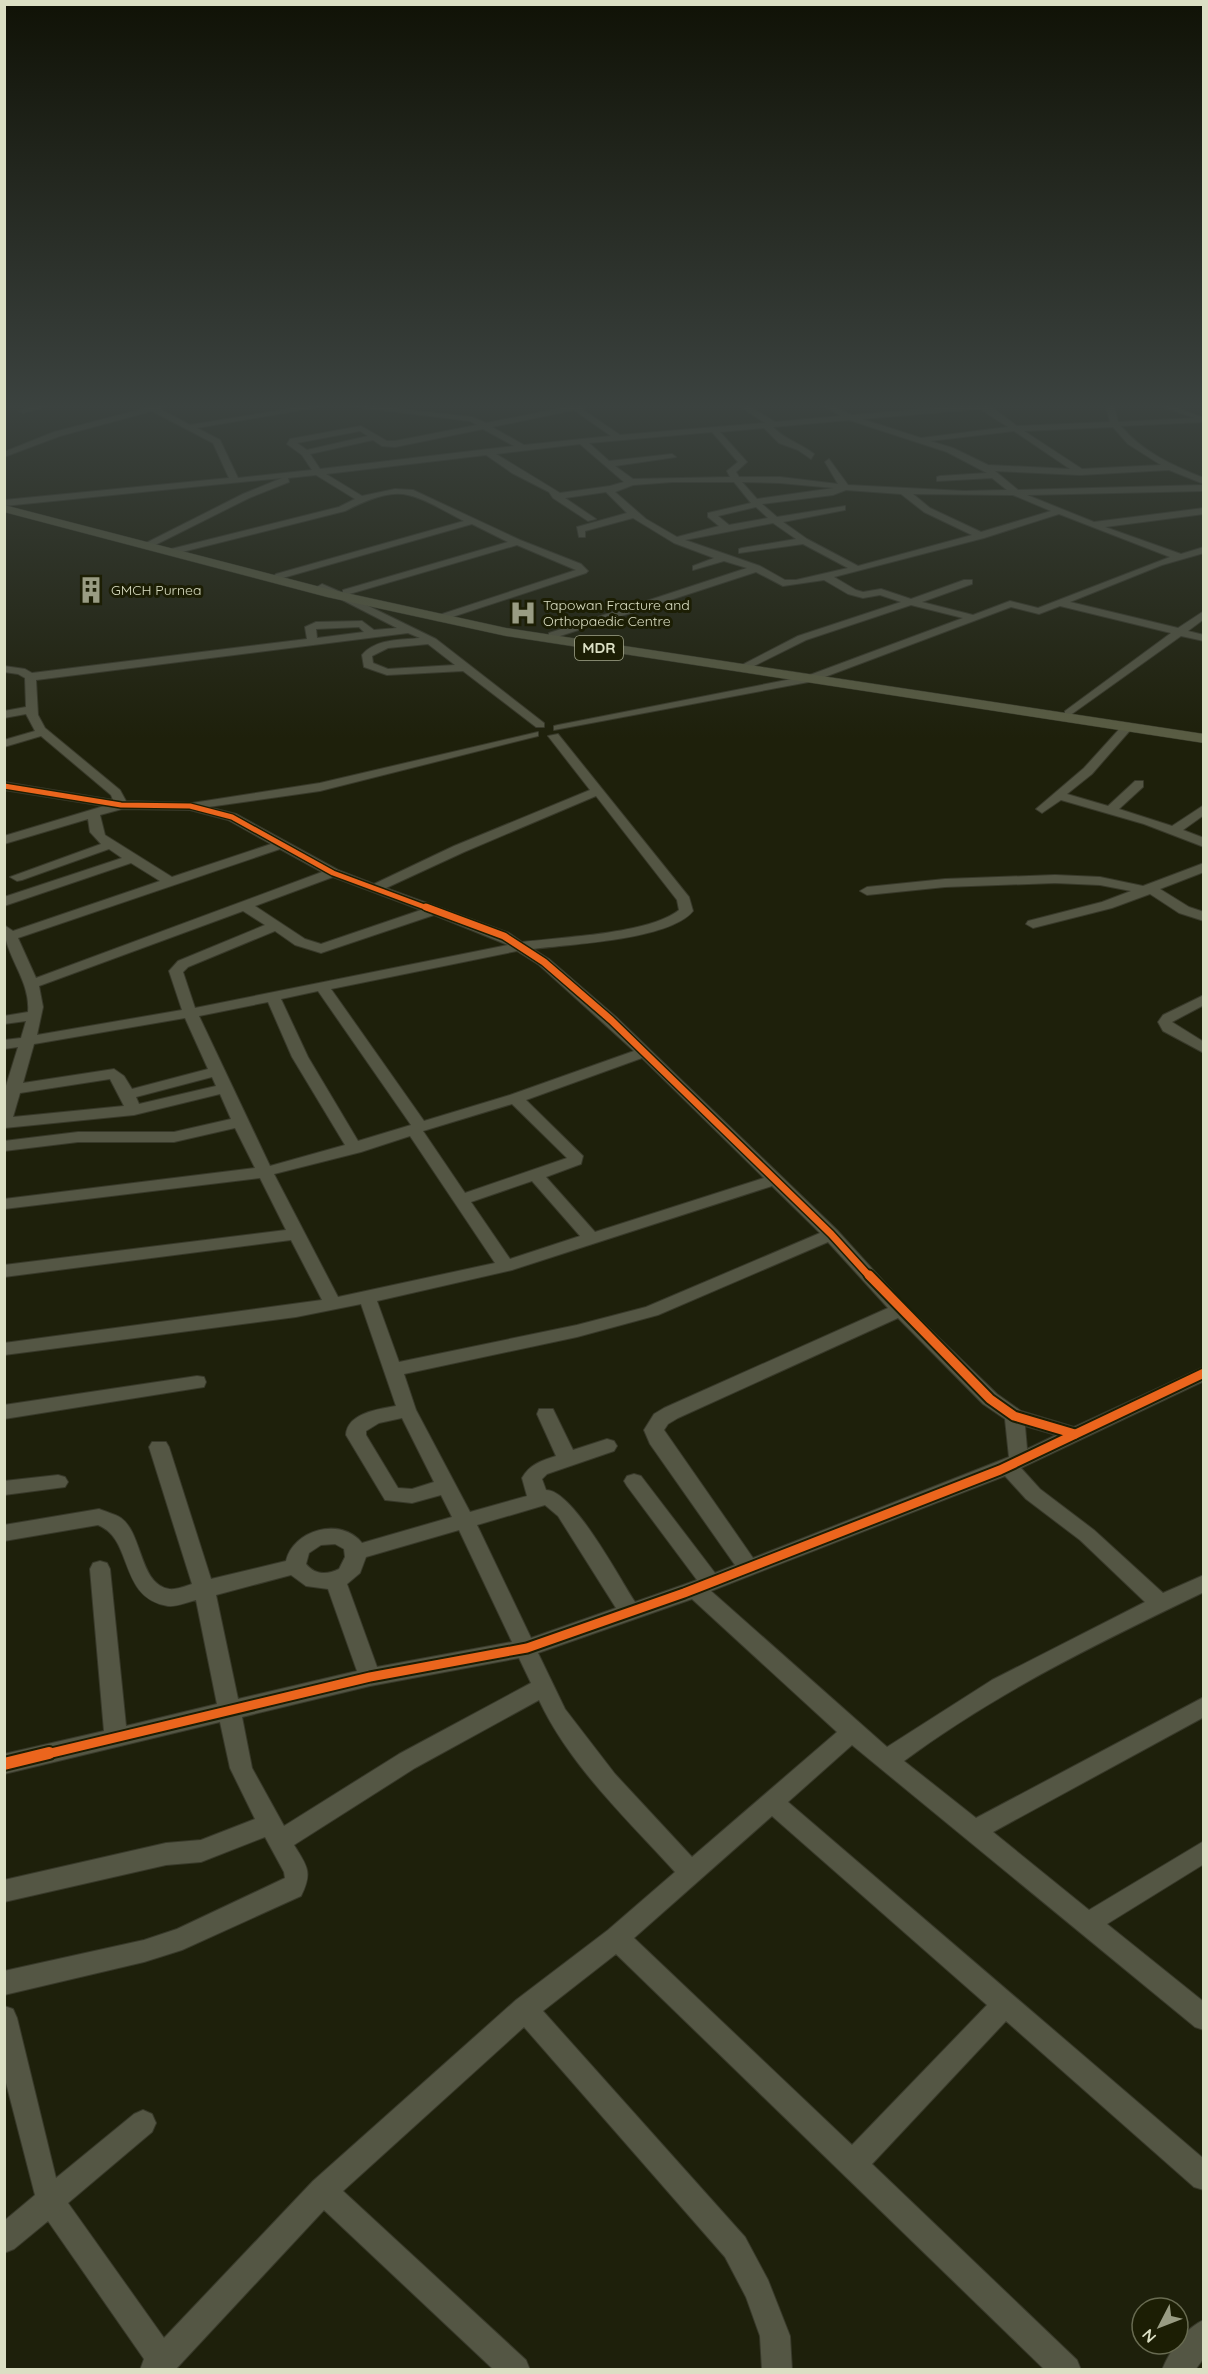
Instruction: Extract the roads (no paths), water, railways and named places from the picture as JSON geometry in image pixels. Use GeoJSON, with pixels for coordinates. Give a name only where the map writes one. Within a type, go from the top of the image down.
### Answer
{"type":"FeatureCollection","features":[{"type":"Feature","properties":{"kind":"main road","name":"MDR"},"geometry":{"type":"LineString","coordinates":[[53,517],[322,586],[344,594]]}},
{"type":"Feature","properties":{"kind":"main road","name":"MDR"},"geometry":{"type":"LineString","coordinates":[[179,550],[344,594],[541,639],[747,666]]}},
{"type":"Feature","properties":{"kind":"main road","name":"MDR"},"geometry":{"type":"LineString","coordinates":[[445,616],[1203,739]]}},
{"type":"Feature","properties":{"kind":"main road","name":"MDR"},"geometry":{"type":"LineString","coordinates":[[814,677],[1203,734]]}},
{"type":"Feature","properties":{"kind":"street"},"geometry":{"type":"LineString","coordinates":[[152,543],[204,517]]}},
{"type":"Feature","properties":{"kind":"street"},"geometry":{"type":"LineString","coordinates":[[179,550],[311,517]]}},
{"type":"Feature","properties":{"kind":"street"},"geometry":{"type":"LineString","coordinates":[[445,616],[583,571],[578,566],[517,542],[466,517]]}},
{"type":"Feature","properties":{"kind":"street"},"geometry":{"type":"LineString","coordinates":[[582,535],[580,529],[625,517]]}},
{"type":"Feature","properties":{"kind":"street"},"geometry":{"type":"LineString","coordinates":[[635,517],[655,531],[721,559],[757,568],[783,583],[857,569],[1010,529],[1042,517]]}},
{"type":"Feature","properties":{"kind":"street"},"geometry":{"type":"LineString","coordinates":[[713,517],[725,526]]}},
{"type":"Feature","properties":{"kind":"street"},"geometry":{"type":"LineString","coordinates":[[728,517],[737,525]]}},
{"type":"Feature","properties":{"kind":"street"},"geometry":{"type":"LineString","coordinates":[[772,517],[801,539],[857,569]]}},
{"type":"Feature","properties":{"kind":"street"},"geometry":{"type":"LineString","coordinates":[[676,540],[725,526],[797,517]]}},
{"type":"Feature","properties":{"kind":"street"},"geometry":{"type":"LineString","coordinates":[[941,517],[981,536]]}},
{"type":"Feature","properties":{"kind":"street"},"geometry":{"type":"LineString","coordinates":[[1076,517],[1179,556]]}},
{"type":"Feature","properties":{"kind":"street"},"geometry":{"type":"LineString","coordinates":[[1095,525],[1158,517]]}},
{"type":"Feature","properties":{"kind":"street"},"geometry":{"type":"LineString","coordinates":[[279,576],[473,520]]}},
{"type":"Feature","properties":{"kind":"street"},"geometry":{"type":"LineString","coordinates":[[756,544],[801,539]]}},
{"type":"Feature","properties":{"kind":"street"},"geometry":{"type":"LineString","coordinates":[[742,552],[801,539]]}},
{"type":"Feature","properties":{"kind":"street"},"geometry":{"type":"LineString","coordinates":[[344,594],[517,542]]}},
{"type":"Feature","properties":{"kind":"street"},"geometry":{"type":"LineString","coordinates":[[4,786],[121,805],[190,806],[320,787],[537,730],[556,732],[814,677],[1010,604],[1039,610],[1179,556],[1203,550]]}},
{"type":"Feature","properties":{"kind":"street"},"geometry":{"type":"LineString","coordinates":[[696,568],[721,559]]}},
{"type":"Feature","properties":{"kind":"street"},"geometry":{"type":"LineString","coordinates":[[553,635],[757,568]]}},
{"type":"Feature","properties":{"kind":"street"},"geometry":{"type":"LineString","coordinates":[[825,576],[852,592],[863,595],[881,592],[974,618]]}},
{"type":"Feature","properties":{"kind":"street"},"geometry":{"type":"LineString","coordinates":[[747,666],[802,638],[968,582]]}},
{"type":"Feature","properties":{"kind":"street"},"geometry":{"type":"LineString","coordinates":[[344,594],[432,641],[468,668],[537,730]]}},
{"type":"Feature","properties":{"kind":"street"},"geometry":{"type":"LineString","coordinates":[[1060,603],[1203,638]]}},
{"type":"Feature","properties":{"kind":"street"},"geometry":{"type":"LineString","coordinates":[[1068,714],[1203,614]]}},
{"type":"Feature","properties":{"kind":"street"},"geometry":{"type":"LineString","coordinates":[[313,642],[310,627],[316,624],[358,623],[365,626],[372,634]]}},
{"type":"Feature","properties":{"kind":"street"},"geometry":{"type":"LineString","coordinates":[[30,678],[87,668],[411,629]]}},
{"type":"Feature","properties":{"kind":"street"},"geometry":{"type":"LineString","coordinates":[[432,641],[393,644],[373,650],[367,656],[368,665],[387,672],[468,668]]}},
{"type":"Feature","properties":{"kind":"street"},"geometry":{"type":"LineString","coordinates":[[4,669],[21,670],[30,678],[32,715],[42,732],[116,793],[121,805]]}},
{"type":"Feature","properties":{"kind":"street"},"geometry":{"type":"LineString","coordinates":[[4,715],[32,709]]}},
{"type":"Feature","properties":{"kind":"street"},"geometry":{"type":"LineString","coordinates":[[1042,809],[1100,760],[1127,727]]}},
{"type":"Feature","properties":{"kind":"street"},"geometry":{"type":"LineString","coordinates":[[4,744],[42,732]]}},
{"type":"Feature","properties":{"kind":"street"},"geometry":{"type":"LineString","coordinates":[[4,1045],[190,1013],[521,946],[634,932],[675,920],[686,911],[684,900],[598,791],[556,732]]}},
{"type":"Feature","properties":{"kind":"street"},"geometry":{"type":"LineString","coordinates":[[1110,811],[1139,783]]}},
{"type":"Feature","properties":{"kind":"street"},"geometry":{"type":"LineString","coordinates":[[373,889],[459,849],[598,791]]}},
{"type":"Feature","properties":{"kind":"street"},"geometry":{"type":"LineString","coordinates":[[1057,795],[1174,831],[1203,843]]}},
{"type":"Feature","properties":{"kind":"street"},"geometry":{"type":"LineString","coordinates":[[4,840],[121,805]]}},
{"type":"Feature","properties":{"kind":"street"},"geometry":{"type":"LineString","coordinates":[[190,806],[232,817],[333,873],[504,936],[521,946],[611,1020],[831,1234],[900,1311],[990,1399],[1014,1416],[1075,1434]]}},
{"type":"Feature","properties":{"kind":"street"},"geometry":{"type":"LineString","coordinates":[[1174,831],[1203,809]]}},
{"type":"Feature","properties":{"kind":"street"},"geometry":{"type":"LineString","coordinates":[[94,813],[96,832],[110,845],[170,882]]}},
{"type":"Feature","properties":{"kind":"street"},"geometry":{"type":"LineString","coordinates":[[225,1088],[167,1104],[130,1103],[5,1123],[29,1040],[36,999],[32,984],[11,956],[8,933],[283,844]]}},
{"type":"Feature","properties":{"kind":"street"},"geometry":{"type":"LineString","coordinates":[[17,877],[110,845]]}},
{"type":"Feature","properties":{"kind":"street"},"geometry":{"type":"LineString","coordinates":[[4,902],[131,859]]}},
{"type":"Feature","properties":{"kind":"street"},"geometry":{"type":"LineString","coordinates":[[1033,924],[1107,905],[1203,867]]}},
{"type":"Feature","properties":{"kind":"street"},"geometry":{"type":"LineString","coordinates":[[32,984],[333,873]]}},
{"type":"Feature","properties":{"kind":"street"},"geometry":{"type":"LineString","coordinates":[[867,891],[963,880],[1091,879],[1148,890],[1184,910],[1203,917]]}},
{"type":"Feature","properties":{"kind":"street"},"geometry":{"type":"LineString","coordinates":[[245,906],[300,942],[321,949],[435,910]]}},
{"type":"Feature","properties":{"kind":"street"},"geometry":{"type":"LineString","coordinates":[[276,926],[177,968],[190,1013],[240,1122],[333,1304]]}},
{"type":"Feature","properties":{"kind":"street"},"geometry":{"type":"LineString","coordinates":[[322,986],[506,1266]]}},
{"type":"Feature","properties":{"kind":"street"},"geometry":{"type":"LineString","coordinates":[[273,996],[300,1057],[355,1149]]}},
{"type":"Feature","properties":{"kind":"street"},"geometry":{"type":"LineString","coordinates":[[1202,1047],[1168,1028],[1165,1022],[1168,1018],[1203,999]]}},
{"type":"Feature","properties":{"kind":"street"},"geometry":{"type":"LineString","coordinates":[[4,1020],[35,1015]]}},
{"type":"Feature","properties":{"kind":"street"},"geometry":{"type":"LineString","coordinates":[[4,1204],[264,1172],[355,1149],[514,1098],[643,1053]]}},
{"type":"Feature","properties":{"kind":"street"},"geometry":{"type":"LineString","coordinates":[[130,1103],[217,1071]]}},
{"type":"Feature","properties":{"kind":"street"},"geometry":{"type":"LineString","coordinates":[[13,1089],[114,1074],[119,1079],[130,1103]]}},
{"type":"Feature","properties":{"kind":"street"},"geometry":{"type":"LineString","coordinates":[[462,1200],[575,1161],[574,1156],[514,1098]]}},
{"type":"Feature","properties":{"kind":"street"},"geometry":{"type":"LineString","coordinates":[[4,1146],[78,1137],[144,1139],[174,1137],[240,1122]]}},
{"type":"Feature","properties":{"kind":"street"},"geometry":{"type":"LineString","coordinates":[[536,1176],[592,1239]]}},
{"type":"Feature","properties":{"kind":"street"},"geometry":{"type":"LineString","coordinates":[[4,1349],[333,1304],[367,1297],[506,1266],[775,1180]]}},
{"type":"Feature","properties":{"kind":"street"},"geometry":{"type":"LineString","coordinates":[[4,1271],[296,1234]]}},
{"type":"Feature","properties":{"kind":"street"},"geometry":{"type":"LineString","coordinates":[[394,1370],[577,1331],[652,1311],[831,1234]]}},
{"type":"Feature","properties":{"kind":"street"},"geometry":{"type":"LineString","coordinates":[[367,1297],[407,1410],[527,1648],[557,1715],[574,1740],[636,1815],[692,1873]]}},
{"type":"Feature","properties":{"kind":"street"},"geometry":{"type":"LineString","coordinates":[[748,1567],[657,1439],[654,1430],[661,1419],[671,1413],[900,1311]]}},
{"type":"Feature","properties":{"kind":"street"},"geometry":{"type":"LineString","coordinates":[[4,1764],[370,1677],[527,1648],[703,1585],[1013,1464],[1203,1374]]}},
{"type":"Feature","properties":{"kind":"street"},"geometry":{"type":"LineString","coordinates":[[4,1412],[197,1382]]}},
{"type":"Feature","properties":{"kind":"street"},"geometry":{"type":"LineString","coordinates":[[407,1410],[370,1418],[360,1423],[356,1429],[356,1435],[392,1495],[412,1496],[446,1486]]}},
{"type":"Feature","properties":{"kind":"street"},"geometry":{"type":"LineString","coordinates":[[546,1414],[567,1459]]}},
{"type":"Feature","properties":{"kind":"street"},"geometry":{"type":"LineString","coordinates":[[1014,1416],[1013,1464],[1033,1494],[1087,1535],[1161,1604]]}},
{"type":"Feature","properties":{"kind":"street"},"geometry":{"type":"LineString","coordinates":[[538,1498],[532,1478],[540,1469],[607,1446]]}},
{"type":"Feature","properties":{"kind":"street"},"geometry":{"type":"LineString","coordinates":[[4,1983],[121,1957],[182,1939],[292,1888],[297,1880],[296,1870],[241,1768],[235,1744],[231,1710],[204,1589],[159,1447]]}},
{"type":"Feature","properties":{"kind":"street"},"geometry":{"type":"LineString","coordinates":[[634,1481],[703,1585],[852,1732],[1087,1924],[1198,2007]]}},
{"type":"Feature","properties":{"kind":"street"},"geometry":{"type":"LineString","coordinates":[[4,1488],[58,1482]]}},
{"type":"Feature","properties":{"kind":"street"},"geometry":{"type":"LineString","coordinates":[[356,1552],[548,1497],[565,1511],[630,1612]]}},
{"type":"Feature","properties":{"kind":"street"},"geometry":{"type":"LineString","coordinates":[[4,1533],[99,1517],[112,1519],[121,1528],[133,1560],[147,1587],[155,1594],[170,1598],[296,1566]]}},
{"type":"Feature","properties":{"kind":"street"},"geometry":{"type":"LineString","coordinates":[[320,1537],[339,1537],[353,1545],[356,1552],[353,1569],[335,1581],[315,1582],[306,1578],[296,1566],[298,1551],[311,1540],[320,1537]]}},
{"type":"Feature","properties":{"kind":"street"},"geometry":{"type":"LineString","coordinates":[[100,1569],[116,1738]]}},
{"type":"Feature","properties":{"kind":"street"},"geometry":{"type":"LineString","coordinates":[[335,1581],[370,1677]]}},
{"type":"Feature","properties":{"kind":"street"},"geometry":{"type":"LineString","coordinates":[[886,1761],[924,1731],[1085,1640],[1203,1583]]}},
{"type":"Feature","properties":{"kind":"street"},"geometry":{"type":"LineString","coordinates":[[4,1892],[166,1854],[201,1851],[240,1837],[275,1832],[544,1687]]}},
{"type":"Feature","properties":{"kind":"street"},"geometry":{"type":"LineString","coordinates":[[972,1832],[1203,1706]]}},
{"type":"Feature","properties":{"kind":"street"},"geometry":{"type":"LineString","coordinates":[[4,2018],[12,2085],[44,2185],[62,2220],[158,2365],[323,2192],[525,2009],[617,1938],[852,1732]]}},
{"type":"Feature","properties":{"kind":"street"},"geometry":{"type":"LineString","coordinates":[[772,1802],[1203,2177]]}},
{"type":"Feature","properties":{"kind":"street"},"geometry":{"type":"LineString","coordinates":[[1087,1924],[1203,1851]]}},
{"type":"Feature","properties":{"kind":"street"},"geometry":{"type":"LineString","coordinates":[[617,1938],[1067,2370]]}},
{"type":"Feature","properties":{"kind":"street"},"geometry":{"type":"LineString","coordinates":[[853,2164],[1005,2004]]}},
{"type":"Feature","properties":{"kind":"street"},"geometry":{"type":"LineString","coordinates":[[525,2009],[735,2247],[758,2290],[776,2336],[777,2370]]}},
{"type":"Feature","properties":{"kind":"street"},"geometry":{"type":"LineString","coordinates":[[4,2239],[143,2123]]}},
{"type":"Feature","properties":{"kind":"street"},"geometry":{"type":"LineString","coordinates":[[323,2192],[516,2370]]}},
{"type":"Feature","properties":{"kind":"street"},"geometry":{"type":"LineString","coordinates":[[1176,2370],[1203,2334]]}},
{"type":"Feature","properties":{"kind":"place","name":"GMCH Purnea"},"geometry":{"type":"Point","coordinates":[91,590]}},
{"type":"Feature","properties":{"kind":"place","name":"Tapowan Fracture and Orthopaedic Centre"},"geometry":{"type":"Point","coordinates":[523,613]}}]}
